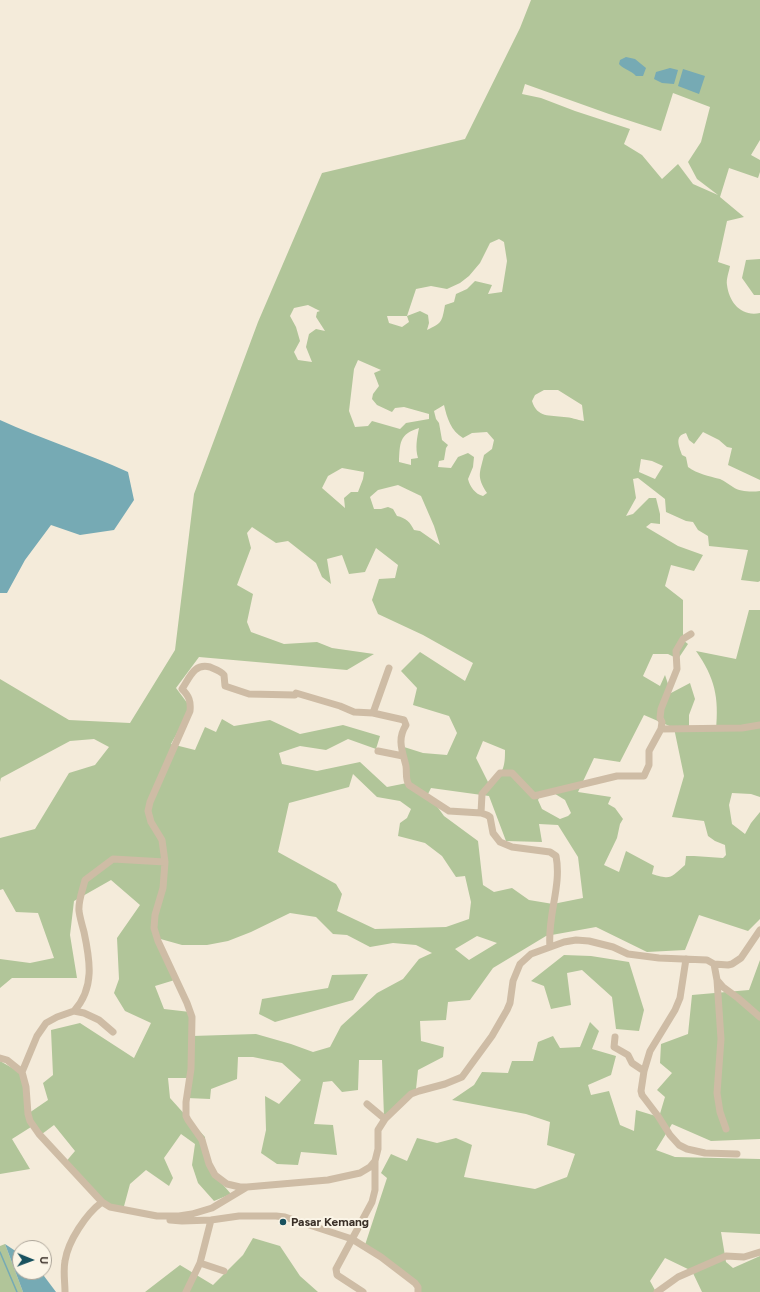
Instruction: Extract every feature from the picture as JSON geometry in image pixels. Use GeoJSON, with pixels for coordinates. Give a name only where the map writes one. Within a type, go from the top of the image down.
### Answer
{"type":"FeatureCollection","features":[{"type":"Feature","properties":{"kind":"street"},"geometry":{"type":"LineString","coordinates":[[482,813],[482,794],[500,773],[512,773],[534,796],[617,776],[644,776],[649,765],[649,750],[661,729],[661,709],[677,669],[675,656],[676,651],[683,639],[691,634]]}},
{"type":"Feature","properties":{"kind":"street"},"geometry":{"type":"LineString","coordinates":[[375,1161],[370,1167],[360,1173],[328,1180],[247,1187],[227,1184],[215,1175],[209,1164],[202,1140],[186,1116],[192,1017],[158,941],[154,928],[155,915],[163,888],[165,862],[162,840],[151,822],[148,811],[150,802],[190,711],[191,702],[187,694],[182,689],[196,667],[204,665],[218,671],[224,675],[225,686],[249,694],[295,695],[296,693],[340,706],[354,712],[373,713],[404,720],[406,725],[401,732],[400,743],[406,767],[407,782],[409,785],[449,811],[482,813],[487,815],[490,817],[493,833],[500,842],[512,847],[550,852],[556,856],[558,866],[555,896],[550,917],[550,947]]}},
{"type":"Feature","properties":{"kind":"street"},"geometry":{"type":"LineString","coordinates":[[373,713],[389,668]]}},
{"type":"Feature","properties":{"kind":"street"},"geometry":{"type":"LineString","coordinates":[[661,729],[742,728],[760,725]]}},
{"type":"Feature","properties":{"kind":"street"},"geometry":{"type":"LineString","coordinates":[[378,751],[403,756]]}},
{"type":"Feature","properties":{"kind":"street"},"geometry":{"type":"LineString","coordinates":[[74,1011],[83,1000],[87,991],[89,973],[89,957],[79,910],[85,880],[113,859],[165,862]]}},
{"type":"Feature","properties":{"kind":"street"},"geometry":{"type":"LineString","coordinates":[[363,1292],[337,1275],[336,1269],[372,1202],[375,1190],[375,1161],[378,1149],[378,1130],[385,1119],[411,1094],[445,1084],[462,1077],[492,1036],[507,1010],[510,1003],[513,981],[520,964],[531,954],[576,940],[589,941],[613,947],[628,954],[659,958],[707,960],[714,964],[728,965],[738,961],[760,930]]}},
{"type":"Feature","properties":{"kind":"street"},"geometry":{"type":"LineString","coordinates":[[686,959],[680,998],[675,1010],[650,1051],[641,1081],[642,1095],[676,1143],[687,1149],[705,1153],[737,1154]]}},
{"type":"Feature","properties":{"kind":"street"},"geometry":{"type":"LineString","coordinates":[[714,964],[717,980],[721,1039],[717,1093],[720,1112],[726,1129]]}},
{"type":"Feature","properties":{"kind":"street"},"geometry":{"type":"LineString","coordinates":[[717,980],[723,987],[760,1017]]}},
{"type":"Feature","properties":{"kind":"street"},"geometry":{"type":"LineString","coordinates":[[22,1072],[42,1027],[57,1017],[74,1011],[84,1013],[99,1020],[113,1032]]}},
{"type":"Feature","properties":{"kind":"street"},"geometry":{"type":"LineString","coordinates":[[615,1037],[614,1047],[628,1055],[632,1063],[644,1071]]}},
{"type":"Feature","properties":{"kind":"street"},"geometry":{"type":"LineString","coordinates":[[0,1058],[7,1060],[22,1072],[26,1087],[28,1114],[30,1121],[39,1134],[102,1202],[110,1207],[174,1220],[211,1220],[239,1216],[280,1217],[294,1220],[352,1239],[381,1257],[415,1283],[418,1288],[418,1292]]}},
{"type":"Feature","properties":{"kind":"street"},"geometry":{"type":"LineString","coordinates":[[367,1104],[385,1119]]}},
{"type":"Feature","properties":{"kind":"street"},"geometry":{"type":"LineString","coordinates":[[157,1216],[179,1216],[212,1208],[247,1187]]}},
{"type":"Feature","properties":{"kind":"street"},"geometry":{"type":"LineString","coordinates":[[65,1292],[65,1262],[69,1246],[88,1216],[102,1202]]}},
{"type":"Feature","properties":{"kind":"street"},"geometry":{"type":"LineString","coordinates":[[186,1292],[200,1262],[211,1220]]}},
{"type":"Feature","properties":{"kind":"street"},"geometry":{"type":"LineString","coordinates":[[657,1292],[678,1277],[726,1256],[744,1257],[760,1252]]}},
{"type":"Feature","properties":{"kind":"street"},"geometry":{"type":"LineString","coordinates":[[200,1262],[224,1271]]}},
{"type":"Feature","properties":{"kind":"green space"},"geometry":{"type":"Polygon","coordinates":[[[531,0],[760,0],[760,140],[751,155],[760,160],[760,172],[758,178],[729,168],[720,197],[744,217],[727,221],[718,262],[730,266],[727,278],[728,291],[737,307],[747,313],[760,313],[760,480],[728,465],[732,448],[727,447],[719,440],[703,432],[694,444],[689,440],[686,433],[680,436],[678,442],[682,455],[686,457],[688,467],[703,474],[720,479],[739,490],[760,491],[760,581],[741,580],[748,550],[709,546],[708,536],[698,530],[693,522],[686,521],[666,512],[665,499],[638,478],[633,479],[636,498],[626,516],[633,514],[649,498],[656,498],[660,514],[660,524],[651,523],[646,527],[678,546],[703,555],[694,571],[671,565],[665,586],[683,600],[683,640],[688,644],[678,659],[668,654],[653,654],[643,676],[660,686],[665,675],[671,693],[690,683],[695,699],[689,715],[689,726],[716,730],[717,708],[714,688],[708,670],[696,651],[736,659],[749,610],[760,610],[760,797],[751,794],[732,793],[729,805],[732,824],[745,834],[751,823],[760,812],[760,919],[748,931],[699,915],[685,950],[647,952],[596,927],[546,936],[493,968],[470,1000],[448,1002],[446,1020],[420,1021],[421,1041],[444,1047],[443,1057],[418,1070],[416,1089],[384,1117],[382,1060],[359,1060],[358,1090],[342,1092],[332,1081],[323,1082],[314,1124],[333,1125],[337,1155],[301,1152],[298,1165],[277,1164],[261,1153],[266,1130],[265,1096],[279,1104],[301,1080],[282,1063],[253,1057],[238,1057],[237,1079],[211,1089],[210,1099],[187,1098],[187,1078],[168,1078],[170,1098],[205,1137],[206,1160],[218,1179],[231,1194],[214,1201],[198,1183],[192,1165],[195,1144],[181,1134],[164,1158],[173,1178],[169,1186],[146,1170],[130,1184],[123,1210],[111,1207],[64,1164],[75,1151],[54,1125],[38,1137],[31,1127],[12,1139],[30,1169],[0,1174],[0,1061],[21,1073],[29,1113],[48,1100],[43,1083],[53,1075],[51,1030],[80,1023],[134,1058],[151,1023],[125,1011],[114,993],[119,979],[117,938],[140,905],[111,880],[74,901],[70,935],[77,978],[12,978],[0,988],[0,959],[30,963],[54,958],[38,913],[16,912],[3,889],[0,890],[0,838],[35,829],[69,773],[95,765],[109,747],[94,739],[70,741],[1,778],[0,782],[0,679],[69,720],[130,723],[175,650],[194,494],[258,322],[322,173],[465,139],[520,28],[531,0]],[[525,84],[522,94],[541,98],[630,129],[624,144],[642,155],[662,179],[678,164],[693,184],[718,195],[697,179],[688,162],[701,142],[710,107],[673,93],[661,131],[525,84]],[[499,239],[490,243],[480,263],[469,276],[460,283],[447,289],[431,286],[416,289],[407,316],[420,311],[428,315],[429,323],[427,330],[436,326],[442,319],[445,305],[454,302],[456,294],[467,289],[475,281],[492,285],[488,294],[502,292],[507,261],[504,242],[499,239]],[[308,305],[294,308],[290,316],[296,327],[300,341],[294,352],[298,360],[312,362],[306,347],[309,334],[316,329],[325,331],[316,317],[317,312],[320,311],[308,305]],[[387,316],[389,323],[402,327],[409,322],[407,316],[387,316]],[[358,360],[354,369],[349,411],[355,427],[368,426],[372,421],[400,429],[406,423],[429,419],[429,414],[404,407],[395,408],[392,412],[377,405],[372,399],[373,394],[379,386],[374,373],[381,370],[358,360]],[[544,390],[535,395],[532,401],[534,406],[545,415],[569,417],[584,421],[582,405],[558,390],[544,390]],[[444,405],[434,411],[436,419],[439,423],[442,440],[448,445],[444,460],[439,461],[438,467],[451,468],[458,457],[468,453],[474,457],[473,467],[468,479],[470,485],[475,492],[480,495],[483,496],[487,493],[481,482],[480,470],[484,455],[492,449],[494,440],[487,432],[472,433],[463,438],[455,432],[450,424],[444,405]],[[419,428],[412,430],[404,436],[400,444],[399,462],[411,465],[411,459],[418,458],[416,447],[419,428]],[[641,459],[639,472],[655,479],[663,466],[652,461],[641,459]],[[342,468],[328,476],[322,488],[345,508],[344,498],[351,492],[358,492],[364,472],[342,468]],[[398,485],[378,490],[370,497],[374,509],[388,507],[393,509],[397,516],[407,521],[414,530],[420,531],[440,545],[434,526],[421,496],[398,485]],[[252,527],[247,533],[251,548],[237,585],[253,594],[247,622],[251,632],[284,644],[317,642],[332,648],[374,654],[347,670],[199,657],[176,688],[191,708],[171,744],[195,750],[205,727],[216,732],[222,719],[234,726],[270,720],[300,734],[343,725],[380,736],[376,749],[348,739],[326,750],[300,746],[279,753],[282,764],[317,771],[360,762],[387,787],[407,783],[404,747],[423,753],[447,755],[457,733],[449,716],[413,705],[417,688],[401,671],[420,652],[465,681],[473,663],[423,635],[378,614],[372,600],[379,579],[395,578],[398,565],[376,548],[365,572],[349,574],[342,555],[327,559],[331,584],[322,577],[316,563],[288,541],[276,543],[252,527]],[[644,715],[620,762],[594,758],[578,792],[611,797],[608,804],[615,808],[623,819],[620,824],[617,838],[604,865],[619,872],[626,851],[654,866],[652,874],[663,877],[670,877],[685,865],[686,856],[723,858],[726,855],[725,845],[708,836],[704,821],[672,817],[684,776],[674,728],[644,715]],[[483,741],[476,758],[488,782],[500,773],[504,765],[505,750],[483,741]],[[353,774],[349,787],[289,803],[278,852],[336,884],[342,894],[337,911],[375,929],[446,927],[469,919],[471,902],[465,876],[456,877],[442,856],[425,843],[398,836],[400,823],[407,818],[411,809],[400,801],[377,797],[353,774]],[[431,788],[428,794],[444,816],[478,841],[483,885],[494,892],[512,888],[529,900],[553,904],[583,898],[578,857],[558,825],[539,824],[542,842],[506,841],[489,796],[431,788]],[[552,792],[541,794],[538,800],[542,809],[560,819],[571,813],[565,800],[552,792]],[[290,913],[251,932],[228,941],[207,945],[182,945],[157,938],[178,979],[155,986],[164,1009],[190,1012],[192,1036],[256,1034],[313,1052],[330,1047],[341,1026],[377,993],[403,979],[419,959],[432,953],[416,945],[393,943],[370,947],[347,935],[333,934],[316,917],[290,913]],[[477,936],[455,949],[469,960],[497,943],[477,936]]]}},
{"type":"Feature","properties":{"kind":"green space"},"geometry":{"type":"Polygon","coordinates":[[[760,259],[760,295],[754,295],[742,278],[746,260],[760,259]]]}},
{"type":"Feature","properties":{"kind":"green space"},"geometry":{"type":"Polygon","coordinates":[[[564,955],[591,956],[629,962],[644,1010],[639,1031],[616,1029],[612,997],[582,970],[567,973],[571,1005],[551,1009],[544,986],[531,981],[564,955]]]}},
{"type":"Feature","properties":{"kind":"green space"},"geometry":{"type":"Polygon","coordinates":[[[760,960],[760,1139],[711,1141],[672,1124],[656,1150],[675,1157],[760,1159],[760,1234],[721,1232],[726,1262],[733,1268],[760,1256],[760,1292],[702,1292],[692,1271],[665,1258],[650,1281],[656,1292],[417,1292],[418,1285],[365,1245],[387,1178],[381,1173],[391,1154],[407,1161],[417,1138],[437,1143],[456,1138],[472,1145],[464,1177],[535,1189],[567,1177],[575,1154],[547,1145],[550,1122],[526,1114],[452,1100],[474,1085],[482,1072],[508,1073],[512,1061],[533,1061],[538,1042],[553,1036],[560,1048],[580,1047],[590,1022],[599,1031],[592,1049],[616,1056],[611,1075],[588,1085],[591,1095],[609,1091],[620,1125],[634,1131],[636,1110],[659,1117],[665,1097],[657,1090],[672,1073],[660,1063],[661,1044],[688,1034],[692,995],[749,990],[760,960]]]}},
{"type":"Feature","properties":{"kind":"green space"},"geometry":{"type":"Polygon","coordinates":[[[368,974],[353,1000],[275,1022],[259,1014],[262,999],[328,988],[332,975],[368,974]]]}},
{"type":"Feature","properties":{"kind":"green space"},"geometry":{"type":"Polygon","coordinates":[[[253,1238],[280,1246],[300,1276],[318,1292],[145,1292],[180,1265],[213,1285],[243,1255],[253,1238]]]}},
{"type":"Feature","properties":{"kind":"green space"},"geometry":{"type":"Polygon","coordinates":[[[5,1244],[12,1263],[12,1280],[18,1280],[23,1292],[0,1292],[0,1246],[5,1244]]]}},
{"type":"Feature","properties":{"kind":"water"},"geometry":{"type":"Polygon","coordinates":[[[626,57],[635,59],[646,68],[643,76],[636,76],[619,64],[620,60],[626,57]]]}},
{"type":"Feature","properties":{"kind":"water"},"geometry":{"type":"Polygon","coordinates":[[[670,68],[678,70],[674,84],[662,83],[654,79],[656,72],[670,68]]]}},
{"type":"Feature","properties":{"kind":"water"},"geometry":{"type":"Polygon","coordinates":[[[683,69],[705,76],[699,94],[678,86],[683,69]]]}},
{"type":"Feature","properties":{"kind":"water"},"geometry":{"type":"Polygon","coordinates":[[[0,420],[128,472],[134,500],[114,530],[80,535],[51,525],[25,560],[7,593],[0,593],[0,420]]]}},
{"type":"Feature","properties":{"kind":"water"},"geometry":{"type":"Polygon","coordinates":[[[5,1244],[12,1249],[12,1263],[5,1244]]]}},
{"type":"Feature","properties":{"kind":"water"},"geometry":{"type":"Polygon","coordinates":[[[18,1280],[47,1280],[56,1292],[23,1292],[18,1280]]]}},
{"type":"Feature","properties":{"kind":"waterway"},"geometry":{"type":"LineString","coordinates":[[0,1252],[17,1292]]}},
{"type":"Feature","properties":{"kind":"place","name":"Pasar Kemang"},"geometry":{"type":"Point","coordinates":[283,1222]}}]}
